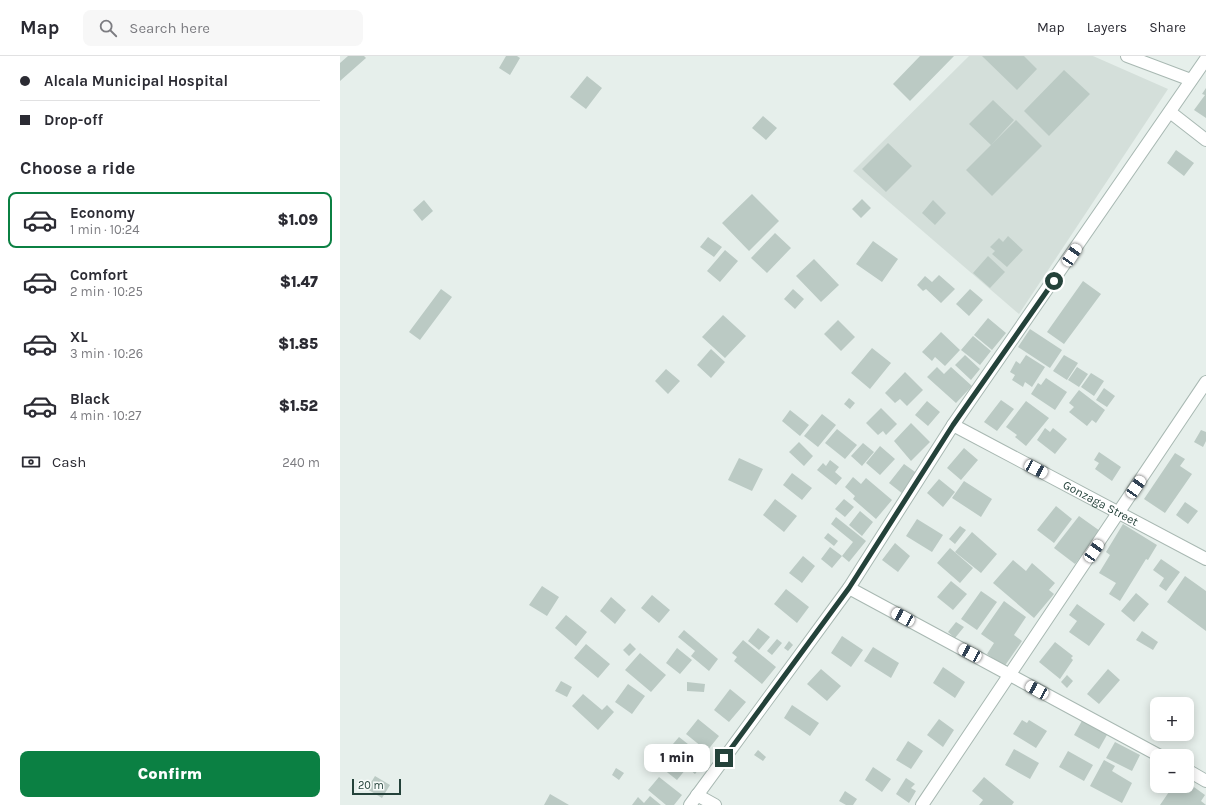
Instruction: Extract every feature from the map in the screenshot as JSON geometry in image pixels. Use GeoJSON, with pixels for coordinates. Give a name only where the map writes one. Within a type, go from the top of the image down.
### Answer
{"type":"FeatureCollection","features":[{"type":"Feature","properties":{"kind":"street"},"geometry":{"type":"LineString","coordinates":[[1127,56],[1191,80]]}},
{"type":"Feature","properties":{"kind":"street"},"geometry":{"type":"LineString","coordinates":[[690,805],[849,588],[953,425],[1206,59]]}},
{"type":"Feature","properties":{"kind":"street"},"geometry":{"type":"LineString","coordinates":[[1170,112],[1206,140]]}},
{"type":"Feature","properties":{"kind":"street"},"geometry":{"type":"LineString","coordinates":[[922,805],[1119,514],[1206,382]]}},
{"type":"Feature","properties":{"kind":"street","name":"Gonzaga Street"},"geometry":{"type":"LineString","coordinates":[[953,425],[1206,559]]}},
{"type":"Feature","properties":{"kind":"street"},"geometry":{"type":"LineString","coordinates":[[849,588],[1150,751]]}},
{"type":"Feature","properties":{"kind":"street"},"geometry":{"type":"LineString","coordinates":[[1194,774],[1206,781]]}},
{"type":"Feature","properties":{"kind":"street"},"geometry":{"type":"LineString","coordinates":[[697,795],[715,805]]}},
{"type":"Feature","properties":{"kind":"shaded area"},"geometry":{"type":"Polygon","coordinates":[[[969,56],[1093,56],[1168,89],[1019,314],[853,171],[969,56]]]}},
{"type":"Feature","properties":{"kind":"building"},"geometry":{"type":"Polygon","coordinates":[[[348,56],[364,56],[366,58],[340,81],[340,63],[348,56]]]}},
{"type":"Feature","properties":{"kind":"building"},"geometry":{"type":"Polygon","coordinates":[[[506,56],[517,56],[520,58],[510,75],[499,68],[506,56]]]}},
{"type":"Feature","properties":{"kind":"building"},"geometry":{"type":"Polygon","coordinates":[[[920,56],[954,56],[910,101],[893,84],[920,56]]]}},
{"type":"Feature","properties":{"kind":"building"},"geometry":{"type":"Polygon","coordinates":[[[982,56],[1024,56],[1037,69],[1017,90],[982,56]]]}},
{"type":"Feature","properties":{"kind":"building"},"geometry":{"type":"Polygon","coordinates":[[[1064,70],[1090,94],[1049,136],[1024,111],[1064,70]]]}},
{"type":"Feature","properties":{"kind":"building"},"geometry":{"type":"Polygon","coordinates":[[[587,76],[602,88],[586,109],[570,97],[587,76]]]}},
{"type":"Feature","properties":{"kind":"building"},"geometry":{"type":"Polygon","coordinates":[[[1206,88],[1206,118],[1194,110],[1205,95],[1202,94],[1206,88]]]}},
{"type":"Feature","properties":{"kind":"building"},"geometry":{"type":"Polygon","coordinates":[[[993,100],[1014,120],[991,145],[969,124],[993,100]]]}},
{"type":"Feature","properties":{"kind":"building"},"geometry":{"type":"Polygon","coordinates":[[[763,116],[777,128],[766,140],[752,128],[763,116]]]}},
{"type":"Feature","properties":{"kind":"building"},"geometry":{"type":"Polygon","coordinates":[[[1016,120],[1042,146],[992,196],[966,170],[1016,120]]]}},
{"type":"Feature","properties":{"kind":"building"},"geometry":{"type":"Polygon","coordinates":[[[888,143],[912,166],[886,192],[862,169],[888,143]]]}},
{"type":"Feature","properties":{"kind":"building"},"geometry":{"type":"Polygon","coordinates":[[[1176,150],[1194,163],[1184,176],[1167,163],[1176,150]]]}},
{"type":"Feature","properties":{"kind":"building"},"geometry":{"type":"Polygon","coordinates":[[[752,194],[779,221],[749,251],[722,223],[752,194]]]}},
{"type":"Feature","properties":{"kind":"building"},"geometry":{"type":"Polygon","coordinates":[[[862,199],[871,208],[861,218],[852,209],[862,199]]]}},
{"type":"Feature","properties":{"kind":"building"},"geometry":{"type":"Polygon","coordinates":[[[424,200],[433,211],[422,221],[413,210],[424,200]]]}},
{"type":"Feature","properties":{"kind":"building"},"geometry":{"type":"Polygon","coordinates":[[[933,200],[946,213],[935,225],[922,213],[933,200]]]}},
{"type":"Feature","properties":{"kind":"building"},"geometry":{"type":"Polygon","coordinates":[[[775,233],[791,248],[767,273],[751,258],[775,233]]]}},
{"type":"Feature","properties":{"kind":"building"},"geometry":{"type":"Polygon","coordinates":[[[1008,236],[1023,250],[1007,267],[992,254],[995,251],[990,247],[999,238],[1003,242],[1008,236]]]}},
{"type":"Feature","properties":{"kind":"building"},"geometry":{"type":"Polygon","coordinates":[[[708,237],[722,247],[714,257],[700,247],[708,237]]]}},
{"type":"Feature","properties":{"kind":"building"},"geometry":{"type":"Polygon","coordinates":[[[873,241],[898,259],[882,282],[856,264],[873,241]]]}},
{"type":"Feature","properties":{"kind":"building"},"geometry":{"type":"Polygon","coordinates":[[[725,250],[738,261],[720,282],[707,271],[725,250]]]}},
{"type":"Feature","properties":{"kind":"building"},"geometry":{"type":"Polygon","coordinates":[[[988,256],[1005,272],[990,288],[973,273],[988,256]]]}},
{"type":"Feature","properties":{"kind":"building"},"geometry":{"type":"Polygon","coordinates":[[[814,259],[839,285],[821,302],[796,276],[814,259]]]}},
{"type":"Feature","properties":{"kind":"building"},"geometry":{"type":"Polygon","coordinates":[[[939,275],[955,289],[941,303],[926,289],[923,291],[917,285],[925,276],[932,282],[939,275]]]}},
{"type":"Feature","properties":{"kind":"building"},"geometry":{"type":"Polygon","coordinates":[[[1083,281],[1101,294],[1064,344],[1047,332],[1083,281]]]}},
{"type":"Feature","properties":{"kind":"building"},"geometry":{"type":"Polygon","coordinates":[[[441,289],[452,297],[420,340],[409,332],[441,289]]]}},
{"type":"Feature","properties":{"kind":"building"},"geometry":{"type":"Polygon","coordinates":[[[793,289],[804,299],[795,309],[784,299],[793,289]]]}},
{"type":"Feature","properties":{"kind":"building"},"geometry":{"type":"Polygon","coordinates":[[[970,289],[983,300],[969,316],[956,304],[970,289]]]}},
{"type":"Feature","properties":{"kind":"building"},"geometry":{"type":"Polygon","coordinates":[[[723,315],[746,336],[725,358],[702,337],[723,315]]]}},
{"type":"Feature","properties":{"kind":"building"},"geometry":{"type":"Polygon","coordinates":[[[988,318],[1006,333],[992,350],[974,335],[988,318]]]}},
{"type":"Feature","properties":{"kind":"building"},"geometry":{"type":"Polygon","coordinates":[[[838,320],[855,337],[841,351],[824,334],[838,320]]]}},
{"type":"Feature","properties":{"kind":"building"},"geometry":{"type":"Polygon","coordinates":[[[1030,329],[1062,350],[1050,368],[1018,347],[1030,329]]]}},
{"type":"Feature","properties":{"kind":"building"},"geometry":{"type":"Polygon","coordinates":[[[941,332],[960,350],[945,366],[935,357],[932,361],[922,352],[941,332]]]}},
{"type":"Feature","properties":{"kind":"building"},"geometry":{"type":"Polygon","coordinates":[[[973,336],[991,351],[980,365],[961,350],[973,336]]]}},
{"type":"Feature","properties":{"kind":"building"},"geometry":{"type":"Polygon","coordinates":[[[872,348],[891,363],[870,389],[851,373],[872,348]]]}},
{"type":"Feature","properties":{"kind":"building"},"geometry":{"type":"Polygon","coordinates":[[[711,349],[725,362],[711,378],[697,365],[711,349]]]}},
{"type":"Feature","properties":{"kind":"building"},"geometry":{"type":"Polygon","coordinates":[[[965,355],[980,369],[971,380],[955,365],[965,355]]]}},
{"type":"Feature","properties":{"kind":"building"},"geometry":{"type":"Polygon","coordinates":[[[1026,355],[1045,367],[1032,387],[1025,382],[1023,387],[1012,380],[1015,375],[1010,372],[1016,361],[1020,364],[1026,355]]]}},
{"type":"Feature","properties":{"kind":"building"},"geometry":{"type":"Polygon","coordinates":[[[1064,355],[1078,363],[1067,380],[1053,371],[1064,355]]]}},
{"type":"Feature","properties":{"kind":"building"},"geometry":{"type":"Polygon","coordinates":[[[937,367],[944,374],[951,367],[972,386],[956,403],[927,377],[937,367]]]}},
{"type":"Feature","properties":{"kind":"building"},"geometry":{"type":"Polygon","coordinates":[[[1077,367],[1088,374],[1079,387],[1068,380],[1077,367]]]}},
{"type":"Feature","properties":{"kind":"building"},"geometry":{"type":"Polygon","coordinates":[[[666,369],[680,381],[668,394],[655,381],[666,369]]]}},
{"type":"Feature","properties":{"kind":"building"},"geometry":{"type":"Polygon","coordinates":[[[905,372],[923,390],[907,406],[900,399],[895,403],[885,393],[905,372]]]}},
{"type":"Feature","properties":{"kind":"building"},"geometry":{"type":"Polygon","coordinates":[[[1091,373],[1104,381],[1094,396],[1081,387],[1091,373]]]}},
{"type":"Feature","properties":{"kind":"building"},"geometry":{"type":"Polygon","coordinates":[[[1046,378],[1067,392],[1055,410],[1031,394],[1038,383],[1041,385],[1046,378]]]}},
{"type":"Feature","properties":{"kind":"building"},"geometry":{"type":"Polygon","coordinates":[[[1104,388],[1115,396],[1107,407],[1096,400],[1104,388]]]}},
{"type":"Feature","properties":{"kind":"building"},"geometry":{"type":"Polygon","coordinates":[[[1079,390],[1105,410],[1096,423],[1092,420],[1087,426],[1069,412],[1074,407],[1069,403],[1079,390]]]}},
{"type":"Feature","properties":{"kind":"building"},"geometry":{"type":"Polygon","coordinates":[[[849,398],[855,403],[850,409],[844,404],[849,398]]]}},
{"type":"Feature","properties":{"kind":"building"},"geometry":{"type":"Polygon","coordinates":[[[1001,400],[1014,409],[997,431],[984,422],[1001,400]]]}},
{"type":"Feature","properties":{"kind":"building"},"geometry":{"type":"Polygon","coordinates":[[[927,401],[940,412],[928,426],[915,415],[927,401]]]}},
{"type":"Feature","properties":{"kind":"building"},"geometry":{"type":"Polygon","coordinates":[[[1026,401],[1049,418],[1026,446],[1015,437],[1017,435],[1006,427],[1026,401]]]}},
{"type":"Feature","properties":{"kind":"building"},"geometry":{"type":"Polygon","coordinates":[[[881,408],[897,424],[886,435],[883,431],[878,435],[866,423],[881,408]]]}},
{"type":"Feature","properties":{"kind":"building"},"geometry":{"type":"Polygon","coordinates":[[[790,410],[809,425],[800,436],[782,421],[790,410]]]}},
{"type":"Feature","properties":{"kind":"building"},"geometry":{"type":"Polygon","coordinates":[[[822,414],[836,425],[818,447],[804,436],[822,414]]]}},
{"type":"Feature","properties":{"kind":"building"},"geometry":{"type":"Polygon","coordinates":[[[911,423],[930,442],[911,461],[894,441],[911,423]]]}},
{"type":"Feature","properties":{"kind":"building"},"geometry":{"type":"Polygon","coordinates":[[[1045,428],[1050,432],[1053,428],[1067,439],[1055,454],[1037,440],[1045,428]]]}},
{"type":"Feature","properties":{"kind":"building"},"geometry":{"type":"Polygon","coordinates":[[[837,429],[857,445],[845,459],[825,443],[837,429]]]}},
{"type":"Feature","properties":{"kind":"building"},"geometry":{"type":"Polygon","coordinates":[[[1201,430],[1206,432],[1206,441],[1203,447],[1194,442],[1201,430]]]}},
{"type":"Feature","properties":{"kind":"building"},"geometry":{"type":"Polygon","coordinates":[[[799,442],[813,456],[804,466],[789,452],[799,442]]]}},
{"type":"Feature","properties":{"kind":"building"},"geometry":{"type":"Polygon","coordinates":[[[863,443],[874,452],[862,466],[851,456],[863,443]]]}},
{"type":"Feature","properties":{"kind":"building"},"geometry":{"type":"Polygon","coordinates":[[[880,446],[895,459],[880,475],[866,463],[880,446]]]}},
{"type":"Feature","properties":{"kind":"building"},"geometry":{"type":"Polygon","coordinates":[[[964,448],[978,460],[961,480],[947,468],[964,448]]]}},
{"type":"Feature","properties":{"kind":"building"},"geometry":{"type":"Polygon","coordinates":[[[1099,452],[1121,467],[1112,481],[1095,469],[1099,463],[1094,460],[1099,452]]]}},
{"type":"Feature","properties":{"kind":"building"},"geometry":{"type":"Polygon","coordinates":[[[1175,453],[1185,459],[1180,466],[1192,474],[1165,513],[1144,499],[1175,453]]]}},
{"type":"Feature","properties":{"kind":"building"},"geometry":{"type":"Polygon","coordinates":[[[739,458],[763,469],[752,491],[728,480],[739,458]]]}},
{"type":"Feature","properties":{"kind":"building"},"geometry":{"type":"Polygon","coordinates":[[[830,460],[839,467],[835,472],[842,478],[836,485],[817,470],[823,463],[826,466],[830,460]]]}},
{"type":"Feature","properties":{"kind":"building"},"geometry":{"type":"Polygon","coordinates":[[[904,464],[918,474],[903,494],[889,483],[904,464]]]}},
{"type":"Feature","properties":{"kind":"building"},"geometry":{"type":"Polygon","coordinates":[[[792,473],[812,488],[802,500],[783,485],[792,473]]]}},
{"type":"Feature","properties":{"kind":"building"},"geometry":{"type":"Polygon","coordinates":[[[853,477],[861,484],[866,478],[892,500],[876,519],[853,499],[855,496],[845,487],[853,477]]]}},
{"type":"Feature","properties":{"kind":"building"},"geometry":{"type":"Polygon","coordinates":[[[939,479],[955,492],[943,507],[927,493],[939,479]]]}},
{"type":"Feature","properties":{"kind":"building"},"geometry":{"type":"Polygon","coordinates":[[[964,481],[992,499],[981,517],[952,498],[964,481]]]}},
{"type":"Feature","properties":{"kind":"building"},"geometry":{"type":"Polygon","coordinates":[[[775,499],[797,516],[784,532],[763,515],[775,499]]]}},
{"type":"Feature","properties":{"kind":"building"},"geometry":{"type":"Polygon","coordinates":[[[844,499],[854,507],[845,517],[835,509],[844,499]]]}},
{"type":"Feature","properties":{"kind":"building"},"geometry":{"type":"Polygon","coordinates":[[[1185,502],[1198,511],[1188,524],[1176,515],[1185,502]]]}},
{"type":"Feature","properties":{"kind":"building"},"geometry":{"type":"Polygon","coordinates":[[[1056,506],[1072,519],[1054,543],[1037,530],[1056,506]]]}},
{"type":"Feature","properties":{"kind":"building"},"geometry":{"type":"Polygon","coordinates":[[[860,511],[873,522],[862,536],[849,525],[860,511]]]}},
{"type":"Feature","properties":{"kind":"building"},"geometry":{"type":"Polygon","coordinates":[[[1079,516],[1100,531],[1075,564],[1054,548],[1079,516]]]}},
{"type":"Feature","properties":{"kind":"building"},"geometry":{"type":"Polygon","coordinates":[[[836,517],[866,541],[849,562],[842,556],[853,542],[831,524],[836,517]]]}},
{"type":"Feature","properties":{"kind":"building"},"geometry":{"type":"Polygon","coordinates":[[[917,519],[943,535],[932,552],[906,536],[917,519]]]}},
{"type":"Feature","properties":{"kind":"building"},"geometry":{"type":"Polygon","coordinates":[[[1123,524],[1157,545],[1148,560],[1146,559],[1120,601],[1109,594],[1116,583],[1099,573],[1110,555],[1106,552],[1123,524]]]}},
{"type":"Feature","properties":{"kind":"building"},"geometry":{"type":"Polygon","coordinates":[[[960,526],[966,530],[955,544],[949,539],[960,526]]]}},
{"type":"Feature","properties":{"kind":"building"},"geometry":{"type":"Polygon","coordinates":[[[972,532],[997,554],[981,573],[955,552],[972,532]]]}},
{"type":"Feature","properties":{"kind":"building"},"geometry":{"type":"Polygon","coordinates":[[[828,533],[838,541],[834,546],[824,538],[828,533]]]}},
{"type":"Feature","properties":{"kind":"building"},"geometry":{"type":"Polygon","coordinates":[[[895,543],[910,556],[898,572],[882,560],[895,543]]]}},
{"type":"Feature","properties":{"kind":"building"},"geometry":{"type":"Polygon","coordinates":[[[830,547],[842,556],[832,568],[821,559],[830,547]]]}},
{"type":"Feature","properties":{"kind":"building"},"geometry":{"type":"Polygon","coordinates":[[[950,548],[973,568],[960,583],[937,563],[950,548]]]}},
{"type":"Feature","properties":{"kind":"building"},"geometry":{"type":"Polygon","coordinates":[[[803,556],[815,566],[802,583],[789,573],[803,556]]]}},
{"type":"Feature","properties":{"kind":"building"},"geometry":{"type":"Polygon","coordinates":[[[1161,559],[1180,572],[1166,591],[1159,586],[1164,578],[1153,570],[1161,559]]]}},
{"type":"Feature","properties":{"kind":"building"},"geometry":{"type":"Polygon","coordinates":[[[1013,560],[1026,571],[1032,563],[1055,583],[1049,590],[1054,594],[1034,618],[993,583],[1013,560]]]}},
{"type":"Feature","properties":{"kind":"building"},"geometry":{"type":"Polygon","coordinates":[[[1185,576],[1206,591],[1206,631],[1167,602],[1185,576]]]}},
{"type":"Feature","properties":{"kind":"building"},"geometry":{"type":"Polygon","coordinates":[[[951,581],[967,594],[953,610],[937,597],[951,581]]]}},
{"type":"Feature","properties":{"kind":"building"},"geometry":{"type":"Polygon","coordinates":[[[542,586],[559,597],[547,616],[529,605],[542,586]]]}},
{"type":"Feature","properties":{"kind":"building"},"geometry":{"type":"Polygon","coordinates":[[[786,589],[809,607],[797,623],[774,604],[786,589]]]}},
{"type":"Feature","properties":{"kind":"building"},"geometry":{"type":"Polygon","coordinates":[[[981,591],[997,602],[977,630],[961,619],[981,591]]]}},
{"type":"Feature","properties":{"kind":"building"},"geometry":{"type":"Polygon","coordinates":[[[1136,593],[1149,604],[1134,622],[1121,611],[1136,593]]]}},
{"type":"Feature","properties":{"kind":"building"},"geometry":{"type":"Polygon","coordinates":[[[652,595],[670,610],[659,623],[641,608],[652,595]]]}},
{"type":"Feature","properties":{"kind":"building"},"geometry":{"type":"Polygon","coordinates":[[[611,597],[626,610],[615,624],[600,611],[611,597]]]}},
{"type":"Feature","properties":{"kind":"building"},"geometry":{"type":"Polygon","coordinates":[[[1004,601],[1026,617],[1014,635],[1022,641],[1004,667],[987,654],[994,643],[981,634],[1004,601]]]}},
{"type":"Feature","properties":{"kind":"building"},"geometry":{"type":"Polygon","coordinates":[[[1077,604],[1105,624],[1089,646],[1069,632],[1077,621],[1069,615],[1077,604]]]}},
{"type":"Feature","properties":{"kind":"building"},"geometry":{"type":"Polygon","coordinates":[[[566,615],[587,632],[576,646],[555,628],[566,615]]]}},
{"type":"Feature","properties":{"kind":"building"},"geometry":{"type":"Polygon","coordinates":[[[956,622],[964,627],[955,638],[948,632],[956,622]]]}},
{"type":"Feature","properties":{"kind":"building"},"geometry":{"type":"Polygon","coordinates":[[[758,628],[770,637],[759,650],[748,641],[758,628]]]}},
{"type":"Feature","properties":{"kind":"building"},"geometry":{"type":"Polygon","coordinates":[[[684,630],[718,659],[709,671],[691,656],[695,651],[678,637],[684,630]]]}},
{"type":"Feature","properties":{"kind":"building"},"geometry":{"type":"Polygon","coordinates":[[[1142,631],[1158,642],[1153,650],[1136,640],[1142,631]]]}},
{"type":"Feature","properties":{"kind":"building"},"geometry":{"type":"Polygon","coordinates":[[[842,636],[863,650],[851,667],[831,653],[842,636]]]}},
{"type":"Feature","properties":{"kind":"building"},"geometry":{"type":"Polygon","coordinates":[[[777,639],[782,643],[772,655],[767,651],[777,639]]]}},
{"type":"Feature","properties":{"kind":"building"},"geometry":{"type":"Polygon","coordinates":[[[743,640],[776,667],[762,684],[734,661],[737,657],[732,653],[743,640]]]}},
{"type":"Feature","properties":{"kind":"building"},"geometry":{"type":"Polygon","coordinates":[[[789,641],[793,645],[788,651],[784,648],[789,641]]]}},
{"type":"Feature","properties":{"kind":"building"},"geometry":{"type":"Polygon","coordinates":[[[1055,642],[1073,656],[1071,658],[1073,660],[1060,679],[1039,662],[1055,642]]]}},
{"type":"Feature","properties":{"kind":"building"},"geometry":{"type":"Polygon","coordinates":[[[630,643],[636,649],[629,656],[623,650],[630,643]]]}},
{"type":"Feature","properties":{"kind":"building"},"geometry":{"type":"Polygon","coordinates":[[[586,644],[610,664],[598,678],[574,658],[586,644]]]}},
{"type":"Feature","properties":{"kind":"building"},"geometry":{"type":"Polygon","coordinates":[[[873,647],[899,663],[891,678],[864,661],[873,647]]]}},
{"type":"Feature","properties":{"kind":"building"},"geometry":{"type":"Polygon","coordinates":[[[677,648],[692,660],[680,674],[666,663],[677,648]]]}},
{"type":"Feature","properties":{"kind":"building"},"geometry":{"type":"Polygon","coordinates":[[[640,653],[666,675],[651,692],[625,670],[640,653]]]}},
{"type":"Feature","properties":{"kind":"building"},"geometry":{"type":"Polygon","coordinates":[[[943,667],[965,682],[955,698],[933,683],[943,667]]]}},
{"type":"Feature","properties":{"kind":"building"},"geometry":{"type":"Polygon","coordinates":[[[821,669],[841,686],[827,701],[807,684],[821,669]]]}},
{"type":"Feature","properties":{"kind":"building"},"geometry":{"type":"Polygon","coordinates":[[[1108,669],[1120,680],[1099,704],[1087,694],[1108,669]]]}},
{"type":"Feature","properties":{"kind":"building"},"geometry":{"type":"Polygon","coordinates":[[[1067,675],[1073,681],[1067,688],[1061,682],[1067,675]]]}},
{"type":"Feature","properties":{"kind":"building"},"geometry":{"type":"Polygon","coordinates":[[[561,681],[572,687],[567,697],[555,691],[561,681]]]}},
{"type":"Feature","properties":{"kind":"building"},"geometry":{"type":"Polygon","coordinates":[[[687,682],[705,684],[704,692],[687,691],[687,682]]]}},
{"type":"Feature","properties":{"kind":"building"},"geometry":{"type":"Polygon","coordinates":[[[628,684],[645,696],[632,714],[615,702],[628,684]]]}},
{"type":"Feature","properties":{"kind":"building"},"geometry":{"type":"Polygon","coordinates":[[[730,689],[746,702],[729,722],[714,710],[730,689]]]}},
{"type":"Feature","properties":{"kind":"building"},"geometry":{"type":"Polygon","coordinates":[[[583,694],[602,710],[607,705],[614,712],[598,730],[572,706],[583,694]]]}},
{"type":"Feature","properties":{"kind":"building"},"geometry":{"type":"Polygon","coordinates":[[[792,705],[819,723],[810,736],[784,718],[792,705]]]}},
{"type":"Feature","properties":{"kind":"building"},"geometry":{"type":"Polygon","coordinates":[[[698,719],[719,736],[707,751],[686,734],[698,719]]]}},
{"type":"Feature","properties":{"kind":"building"},"geometry":{"type":"Polygon","coordinates":[[[939,719],[954,730],[943,747],[927,735],[939,719]]]}},
{"type":"Feature","properties":{"kind":"building"},"geometry":{"type":"Polygon","coordinates":[[[1083,719],[1108,733],[1099,749],[1074,735],[1083,719]]]}},
{"type":"Feature","properties":{"kind":"building"},"geometry":{"type":"Polygon","coordinates":[[[1022,720],[1027,723],[1029,720],[1047,731],[1036,748],[1013,734],[1022,720]]]}},
{"type":"Feature","properties":{"kind":"building"},"geometry":{"type":"Polygon","coordinates":[[[679,737],[707,759],[695,774],[667,751],[679,737]]]}},
{"type":"Feature","properties":{"kind":"building"},"geometry":{"type":"Polygon","coordinates":[[[908,741],[923,751],[911,769],[896,760],[908,741]]]}},
{"type":"Feature","properties":{"kind":"building"},"geometry":{"type":"Polygon","coordinates":[[[1115,742],[1140,755],[1132,771],[1106,758],[1115,742]]]}},
{"type":"Feature","properties":{"kind":"building"},"geometry":{"type":"Polygon","coordinates":[[[1014,749],[1039,763],[1030,779],[1005,765],[1014,749]]]}},
{"type":"Feature","properties":{"kind":"building"},"geometry":{"type":"Polygon","coordinates":[[[758,750],[766,757],[763,761],[754,755],[758,750]]]}},
{"type":"Feature","properties":{"kind":"building"},"geometry":{"type":"Polygon","coordinates":[[[1068,751],[1093,765],[1084,781],[1059,767],[1068,751]]]}},
{"type":"Feature","properties":{"kind":"building"},"geometry":{"type":"Polygon","coordinates":[[[672,758],[686,769],[677,780],[663,769],[672,758]]]}},
{"type":"Feature","properties":{"kind":"building"},"geometry":{"type":"Polygon","coordinates":[[[1104,760],[1115,766],[1112,771],[1132,783],[1122,803],[1090,786],[1104,760]]]}},
{"type":"Feature","properties":{"kind":"building"},"geometry":{"type":"Polygon","coordinates":[[[873,767],[891,779],[882,792],[865,780],[873,767]]]}},
{"type":"Feature","properties":{"kind":"building"},"geometry":{"type":"Polygon","coordinates":[[[616,768],[624,773],[619,780],[612,775],[616,768]]]}},
{"type":"Feature","properties":{"kind":"building"},"geometry":{"type":"Polygon","coordinates":[[[375,776],[390,785],[382,798],[367,789],[375,776]]]}},
{"type":"Feature","properties":{"kind":"building"},"geometry":{"type":"Polygon","coordinates":[[[659,777],[682,795],[674,805],[666,805],[648,790],[659,777]]]}},
{"type":"Feature","properties":{"kind":"building"},"geometry":{"type":"Polygon","coordinates":[[[984,777],[1014,802],[1012,805],[979,805],[983,800],[972,791],[984,777]]]}},
{"type":"Feature","properties":{"kind":"building"},"geometry":{"type":"Polygon","coordinates":[[[906,778],[915,784],[911,788],[916,791],[909,803],[896,794],[906,778]]]}},
{"type":"Feature","properties":{"kind":"building"},"geometry":{"type":"Polygon","coordinates":[[[1194,787],[1205,795],[1201,801],[1206,805],[1160,805],[1168,793],[1194,793],[1194,787]]]}},
{"type":"Feature","properties":{"kind":"building"},"geometry":{"type":"Polygon","coordinates":[[[845,791],[857,799],[853,805],[846,805],[839,801],[845,791]]]}},
{"type":"Feature","properties":{"kind":"building"},"geometry":{"type":"Polygon","coordinates":[[[550,794],[569,805],[544,805],[550,794]]]}},
{"type":"Feature","properties":{"kind":"building"},"geometry":{"type":"Polygon","coordinates":[[[650,796],[661,805],[632,805],[638,797],[644,803],[650,796]]]}},
{"type":"Feature","properties":{"kind":"route"},"geometry":{"type":"LineString","coordinates":[[724,758],[849,588],[953,425],[1054,281]]}}]}
